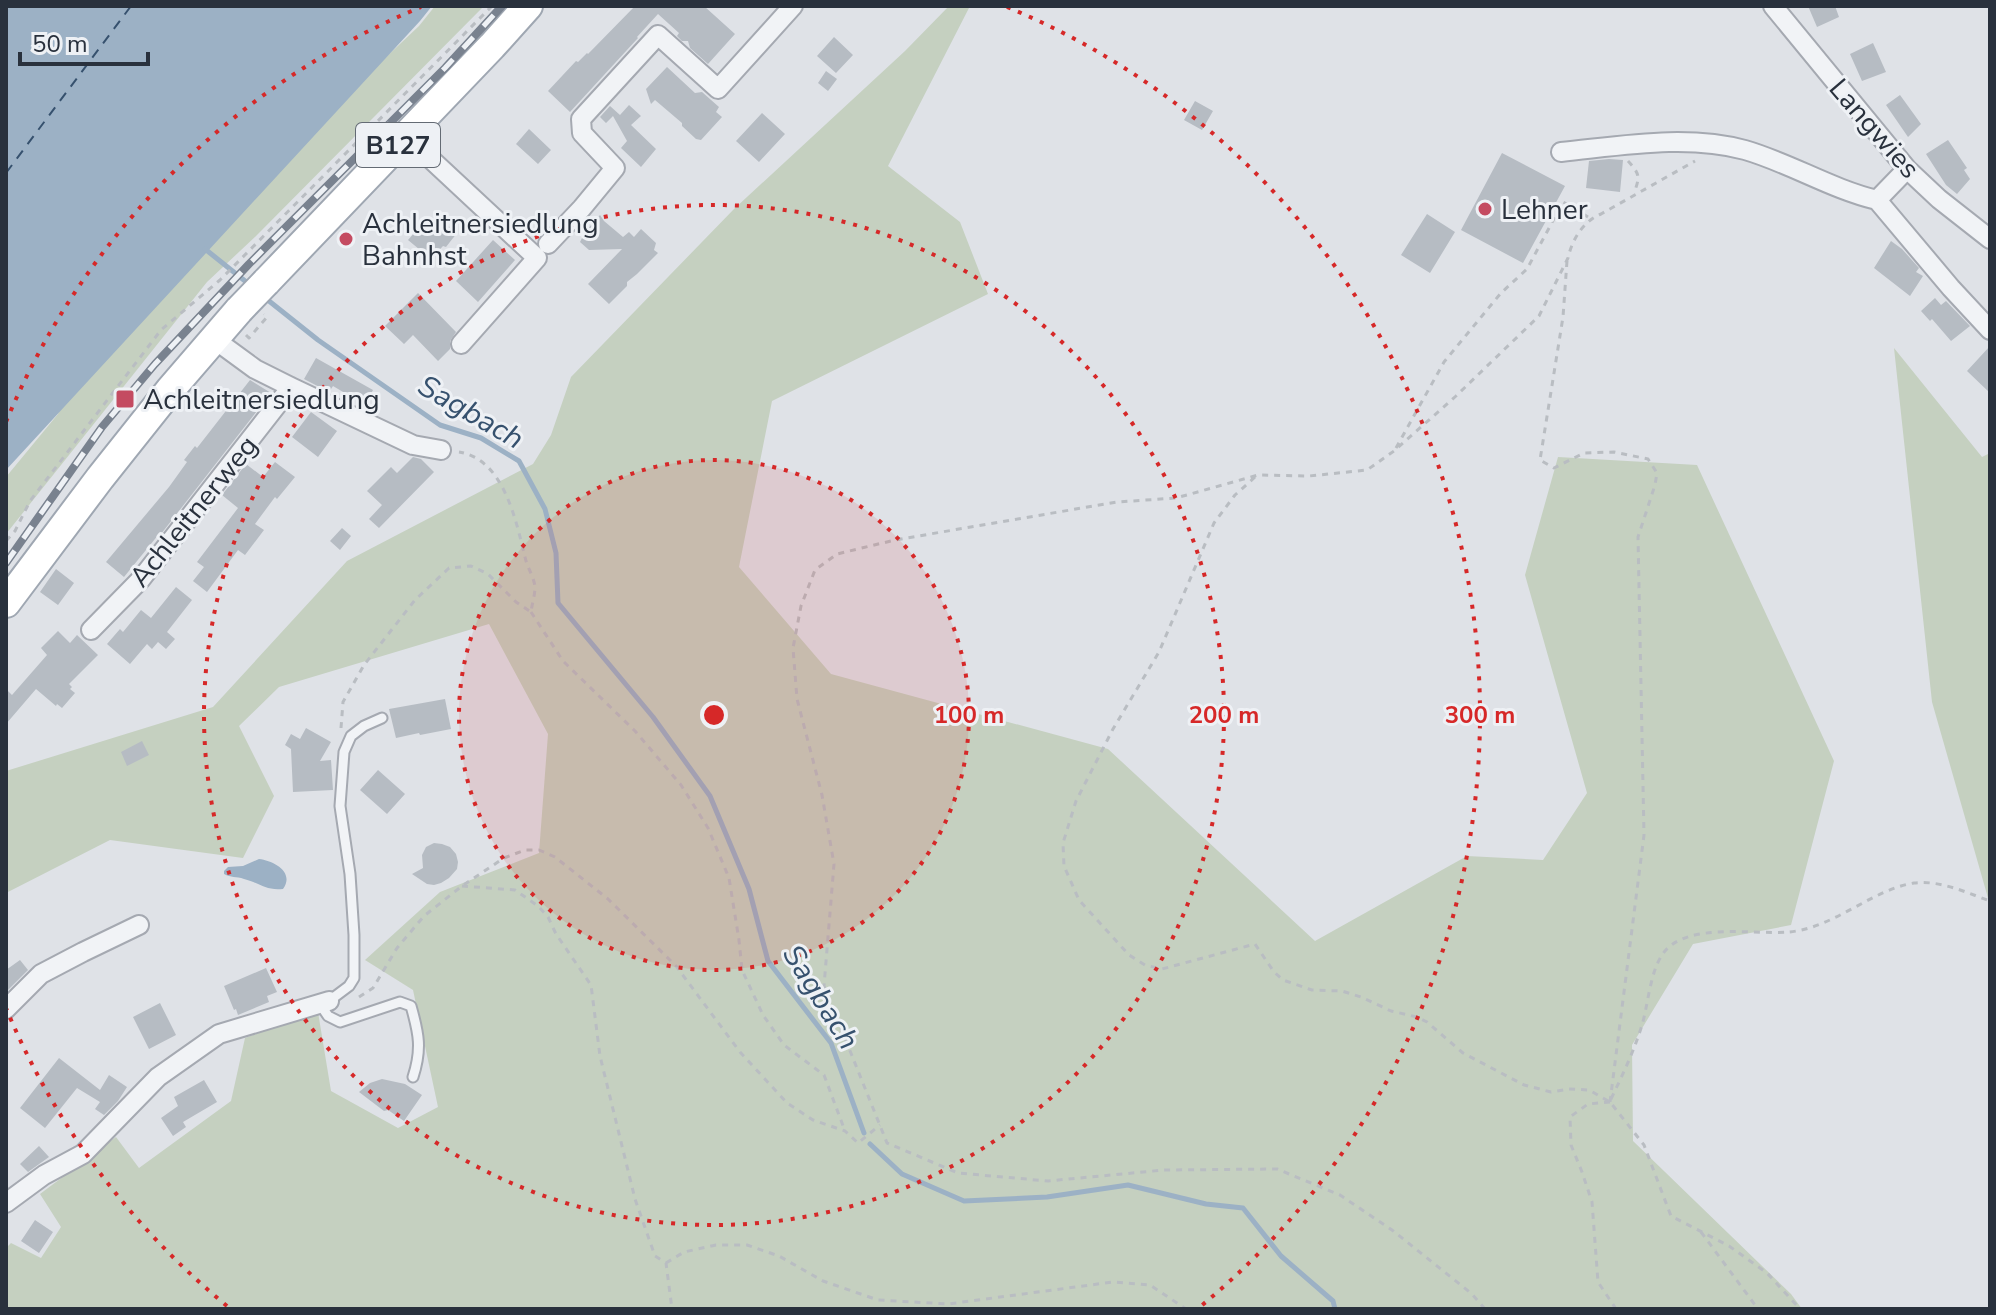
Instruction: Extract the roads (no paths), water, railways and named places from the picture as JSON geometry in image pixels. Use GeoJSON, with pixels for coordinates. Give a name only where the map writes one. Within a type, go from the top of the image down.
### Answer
{"type":"FeatureCollection","features":[{"type":"Feature","properties":{"kind":"main road","name":"B127"},"geometry":{"type":"LineString","coordinates":[[6,603],[100,478],[239,310],[528,6]]}},
{"type":"Feature","properties":{"kind":"street"},"geometry":{"type":"LineString","coordinates":[[548,244],[615,168],[582,133],[581,119],[658,35],[718,89],[793,6]]}},
{"type":"Feature","properties":{"kind":"street","name":"Langwies"},"geometry":{"type":"LineString","coordinates":[[1773,6],[1907,169],[1990,239]]}},
{"type":"Feature","properties":{"kind":"street"},"geometry":{"type":"LineString","coordinates":[[406,136],[537,258],[461,344]]}},
{"type":"Feature","properties":{"kind":"street"},"geometry":{"type":"LineString","coordinates":[[1561,152],[1636,144],[1722,145],[1771,159],[1845,191],[1877,200],[1990,330]]}},
{"type":"Feature","properties":{"kind":"street"},"geometry":{"type":"LineString","coordinates":[[1877,200],[1907,169]]}},
{"type":"Feature","properties":{"kind":"street"},"geometry":{"type":"LineString","coordinates":[[214,339],[255,369],[291,387],[413,445],[441,450]]}},
{"type":"Feature","properties":{"kind":"street","name":"Achleitnerweg"},"geometry":{"type":"LineString","coordinates":[[91,630],[141,579],[291,387]]}},
{"type":"Feature","properties":{"kind":"street"},"geometry":{"type":"LineString","coordinates":[[6,1009],[41,974],[139,925]]}},
{"type":"Feature","properties":{"kind":"street"},"geometry":{"type":"LineString","coordinates":[[6,1203],[44,1175],[83,1154],[158,1077],[219,1034],[325,1002]]}},
{"type":"Feature","properties":{"kind":"lane"},"geometry":{"type":"LineString","coordinates":[[382,718],[351,736],[344,752],[340,806],[350,874],[354,978],[349,986],[325,1002],[328,1016],[340,1022],[400,1002],[411,1006],[417,1029],[419,1058],[413,1077]]}},
{"type":"Feature","properties":{"kind":"water"},"geometry":{"type":"Polygon","coordinates":[[[6,6],[432,6],[6,470],[6,6]]]}},
{"type":"Feature","properties":{"kind":"water"},"geometry":{"type":"Polygon","coordinates":[[[259,859],[271,862],[285,873],[283,889],[267,888],[224,874],[228,867],[243,866],[259,859]]]}},
{"type":"Feature","properties":{"kind":"waterway","name":"Sagbach"},"geometry":{"type":"LineString","coordinates":[[205,249],[250,285]]}},
{"type":"Feature","properties":{"kind":"waterway","name":"Sagbach"},"geometry":{"type":"LineString","coordinates":[[264,297],[318,340],[440,425],[481,438],[519,461],[545,509],[556,553],[558,603],[653,717],[710,796],[749,889],[768,961],[831,1043],[864,1133]]}},
{"type":"Feature","properties":{"kind":"waterway","name":"Sagbach"},"geometry":{"type":"LineString","coordinates":[[870,1144],[902,1174],[964,1201],[1047,1197],[1128,1185],[1206,1204],[1243,1208],[1281,1256],[1333,1301],[1335,1309]]}},
{"type":"Feature","properties":{"kind":"railway"},"geometry":{"type":"LineString","coordinates":[[6,563],[102,427],[155,364],[502,6]]}},
{"type":"Feature","properties":{"kind":"place","name":"Lehner"},"geometry":{"type":"Point","coordinates":[1485,209]}},
{"type":"Feature","properties":{"kind":"place","name":"Achleitnersiedlung Bahnhst"},"geometry":{"type":"Point","coordinates":[346,239]}},
{"type":"Feature","properties":{"kind":"place","name":"Achleitnersiedlung"},"geometry":{"type":"Point","coordinates":[125,399]}}]}
